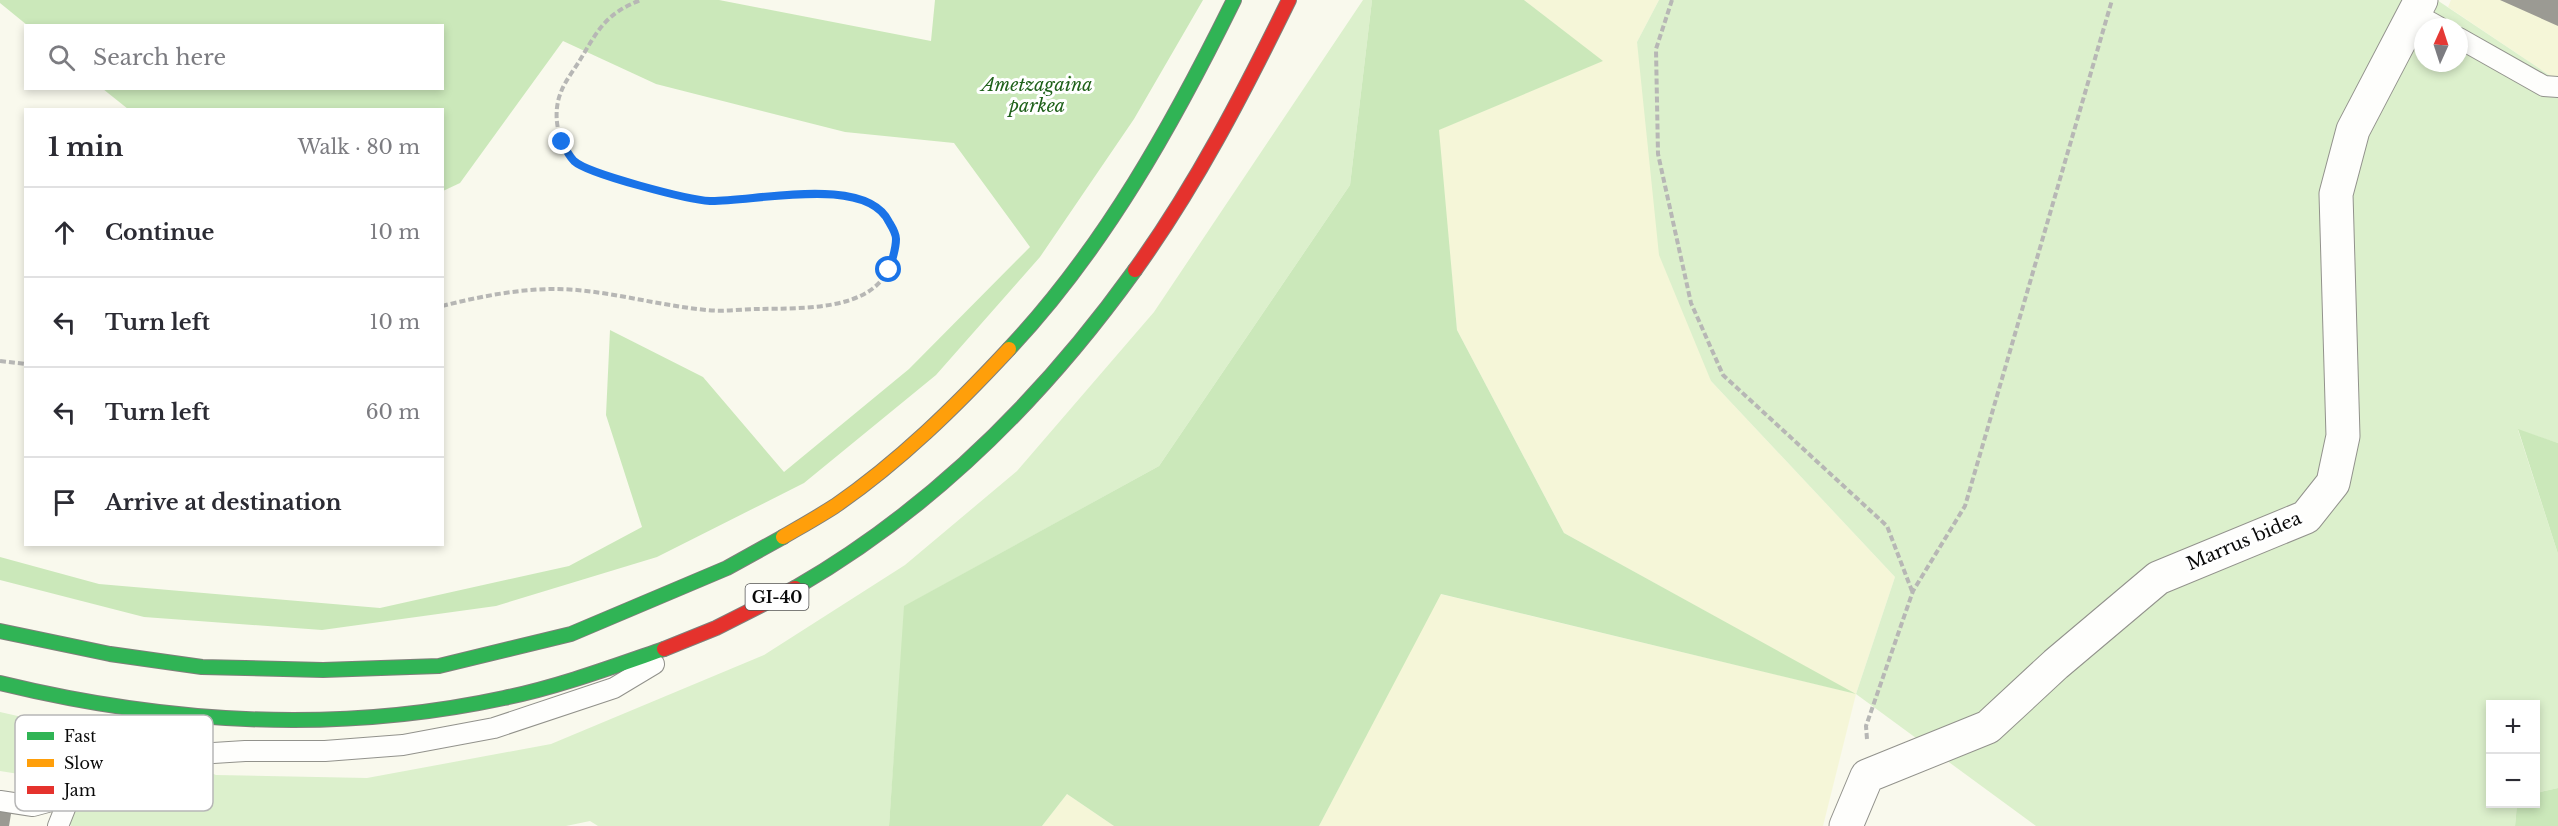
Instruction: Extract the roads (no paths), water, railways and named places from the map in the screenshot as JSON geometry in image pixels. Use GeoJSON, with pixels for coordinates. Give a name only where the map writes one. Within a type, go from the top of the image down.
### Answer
{"type":"FeatureCollection","features":[{"type":"Feature","properties":{"kind":"main road","name":"GI-40"},"geometry":{"type":"LineString","coordinates":[[0,631],[110,654],[202,667],[323,670],[439,666],[571,634],[727,568],[769,546],[835,506],[905,451],[960,402],[1018,340],[1078,268],[1125,197],[1169,124],[1234,0]]}},
{"type":"Feature","properties":{"kind":"main road","name":"GI-40"},"geometry":{"type":"LineString","coordinates":[[213,717],[254,721],[389,716],[510,697],[625,663],[717,628],[792,590],[892,523],[964,466],[1017,414],[1080,343],[1131,276],[1180,205],[1218,140],[1289,0]]}},
{"type":"Feature","properties":{"kind":"main road","name":"GI-40"},"geometry":{"type":"LineString","coordinates":[[0,683],[28,691],[146,711],[189,715]]}},
{"type":"Feature","properties":{"kind":"street","name":"Marrus bidea"},"geometry":{"type":"LineString","coordinates":[[1846,826],[1867,776],[1988,727],[2056,664],[2158,578],[2306,517],[2333,483],[2343,436],[2336,194],[2353,130],[2424,13]]}},
{"type":"Feature","properties":{"kind":"lane"},"geometry":{"type":"LineString","coordinates":[[2468,43],[2544,86],[2558,87]]}},
{"type":"Feature","properties":{"kind":"lane"},"geometry":{"type":"LineString","coordinates":[[213,753],[325,751],[403,746],[494,728],[614,688],[717,628]]}},
{"type":"Feature","properties":{"kind":"lane"},"geometry":{"type":"LineString","coordinates":[[0,801],[15,803]]}},
{"type":"Feature","properties":{"kind":"lane"},"geometry":{"type":"LineString","coordinates":[[58,826],[64,811]]}},
{"type":"Feature","properties":{"kind":"park label","name":"Ametzagaina parkea"},"geometry":{"type":"Point","coordinates":[1037,95]}}]}
